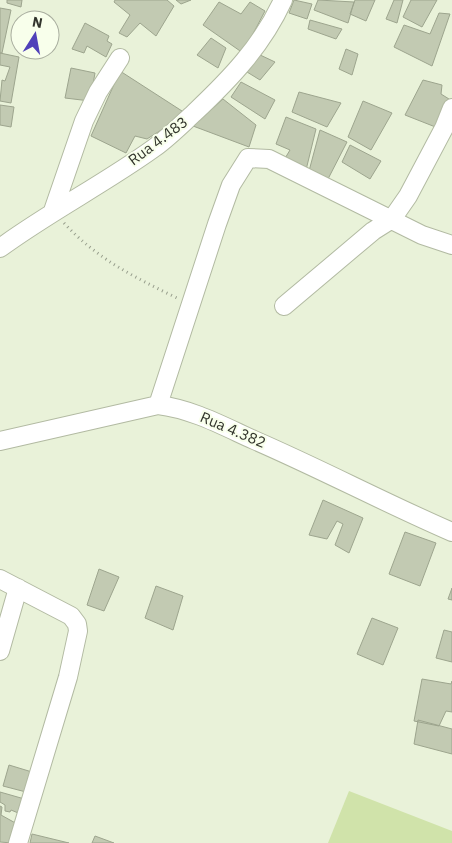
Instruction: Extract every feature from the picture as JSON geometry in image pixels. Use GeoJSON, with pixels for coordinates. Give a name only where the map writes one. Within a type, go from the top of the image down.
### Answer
{"type":"FeatureCollection","features":[{"type":"Feature","properties":{"kind":"street","name":"Rua 4.483"},"geometry":{"type":"LineString","coordinates":[[0,248],[53,211],[154,148],[229,81],[266,34],[283,0]]}},
{"type":"Feature","properties":{"kind":"street"},"geometry":{"type":"LineString","coordinates":[[53,211],[84,122],[98,92],[120,58]]}},
{"type":"Feature","properties":{"kind":"street"},"geometry":{"type":"LineString","coordinates":[[284,306],[373,231],[392,219],[408,196],[444,128],[452,108]]}},
{"type":"Feature","properties":{"kind":"street"},"geometry":{"type":"LineString","coordinates":[[158,405],[232,185],[248,158],[269,159],[422,234],[452,245]]}},
{"type":"Feature","properties":{"kind":"street","name":"Rua 4.382"},"geometry":{"type":"LineString","coordinates":[[0,442],[158,405],[173,407],[201,416],[452,532]]}},
{"type":"Feature","properties":{"kind":"street"},"geometry":{"type":"LineString","coordinates":[[0,579],[71,616],[77,624],[78,631],[68,677],[18,843]]}},
{"type":"Feature","properties":{"kind":"street"},"geometry":{"type":"LineString","coordinates":[[0,651],[18,588]]}},
{"type":"Feature","properties":{"kind":"path"},"geometry":{"type":"LineString","coordinates":[[53,211],[84,245],[112,264],[191,304]]}},
{"type":"Feature","properties":{"kind":"green space"},"geometry":{"type":"Polygon","coordinates":[[[349,791],[452,831],[452,843],[328,843],[349,791]]]}},
{"type":"Feature","properties":{"kind":"building"},"geometry":{"type":"Polygon","coordinates":[[[7,0],[22,0],[21,7],[7,3],[7,0]]]}},
{"type":"Feature","properties":{"kind":"building"},"geometry":{"type":"Polygon","coordinates":[[[115,0],[167,0],[174,6],[156,36],[140,23],[127,37],[119,33],[130,15],[114,2],[115,0]]]}},
{"type":"Feature","properties":{"kind":"building"},"geometry":{"type":"Polygon","coordinates":[[[176,0],[191,0],[181,4],[176,0]]]}},
{"type":"Feature","properties":{"kind":"building"},"geometry":{"type":"Polygon","coordinates":[[[294,0],[312,4],[307,19],[289,13],[294,0]]]}},
{"type":"Feature","properties":{"kind":"building"},"geometry":{"type":"Polygon","coordinates":[[[318,0],[354,2],[348,23],[314,10],[318,0]]]}},
{"type":"Feature","properties":{"kind":"building"},"geometry":{"type":"Polygon","coordinates":[[[355,0],[375,0],[366,21],[350,14],[355,0]]]}},
{"type":"Feature","properties":{"kind":"building"},"geometry":{"type":"Polygon","coordinates":[[[394,0],[403,0],[397,23],[386,19],[394,0]]]}},
{"type":"Feature","properties":{"kind":"building"},"geometry":{"type":"Polygon","coordinates":[[[411,0],[437,0],[422,27],[403,17],[411,0]]]}},
{"type":"Feature","properties":{"kind":"building"},"geometry":{"type":"Polygon","coordinates":[[[219,2],[241,14],[250,2],[265,11],[243,53],[203,25],[219,2]]]}},
{"type":"Feature","properties":{"kind":"building"},"geometry":{"type":"Polygon","coordinates":[[[0,8],[11,10],[2,53],[0,53],[0,8]]]}},
{"type":"Feature","properties":{"kind":"building"},"geometry":{"type":"Polygon","coordinates":[[[439,13],[450,14],[432,66],[394,47],[404,25],[430,34],[439,13]]]}},
{"type":"Feature","properties":{"kind":"building"},"geometry":{"type":"Polygon","coordinates":[[[310,20],[342,29],[336,39],[308,29],[310,20]]]}},
{"type":"Feature","properties":{"kind":"building"},"geometry":{"type":"Polygon","coordinates":[[[85,23],[109,36],[107,41],[112,44],[106,57],[87,46],[84,53],[72,49],[85,23]]]}},
{"type":"Feature","properties":{"kind":"building"},"geometry":{"type":"Polygon","coordinates":[[[211,38],[226,48],[218,68],[197,55],[211,38]]]}},
{"type":"Feature","properties":{"kind":"building"},"geometry":{"type":"Polygon","coordinates":[[[346,49],[358,54],[352,75],[339,69],[346,49]]]}},
{"type":"Feature","properties":{"kind":"building"},"geometry":{"type":"Polygon","coordinates":[[[0,53],[10,55],[10,60],[18,60],[11,103],[0,101],[2,80],[5,81],[10,67],[0,65],[0,53]]]}},
{"type":"Feature","properties":{"kind":"building"},"geometry":{"type":"Polygon","coordinates":[[[258,54],[275,62],[260,80],[247,72],[258,54]]]}},
{"type":"Feature","properties":{"kind":"building"},"geometry":{"type":"Polygon","coordinates":[[[71,68],[95,73],[90,101],[65,98],[71,68]]]}},
{"type":"Feature","properties":{"kind":"building"},"geometry":{"type":"Polygon","coordinates":[[[120,71],[182,111],[177,120],[147,139],[135,136],[126,153],[91,136],[120,71]]]}},
{"type":"Feature","properties":{"kind":"building"},"geometry":{"type":"Polygon","coordinates":[[[423,80],[442,85],[441,94],[449,99],[438,128],[405,115],[423,80]]]}},
{"type":"Feature","properties":{"kind":"building"},"geometry":{"type":"Polygon","coordinates":[[[241,82],[275,100],[265,119],[231,97],[241,82]]]}},
{"type":"Feature","properties":{"kind":"building"},"geometry":{"type":"Polygon","coordinates":[[[299,92],[341,103],[327,127],[292,112],[299,92]]]}},
{"type":"Feature","properties":{"kind":"building"},"geometry":{"type":"Polygon","coordinates":[[[223,99],[256,125],[249,147],[193,126],[223,99]]]}},
{"type":"Feature","properties":{"kind":"building"},"geometry":{"type":"Polygon","coordinates":[[[363,101],[392,113],[371,150],[348,137],[363,101]]]}},
{"type":"Feature","properties":{"kind":"building"},"geometry":{"type":"Polygon","coordinates":[[[0,105],[14,107],[11,127],[0,125],[0,105]]]}},
{"type":"Feature","properties":{"kind":"building"},"geometry":{"type":"Polygon","coordinates":[[[286,117],[316,129],[306,170],[284,160],[290,150],[276,144],[286,117]]]}},
{"type":"Feature","properties":{"kind":"building"},"geometry":{"type":"Polygon","coordinates":[[[320,130],[347,142],[328,179],[309,171],[320,130]]]}},
{"type":"Feature","properties":{"kind":"building"},"geometry":{"type":"Polygon","coordinates":[[[350,145],[381,161],[370,179],[342,162],[350,145]]]}},
{"type":"Feature","properties":{"kind":"building"},"geometry":{"type":"Polygon","coordinates":[[[323,500],[363,518],[349,553],[335,545],[343,524],[337,521],[327,539],[309,535],[323,500]]]}},
{"type":"Feature","properties":{"kind":"building"},"geometry":{"type":"Polygon","coordinates":[[[405,532],[436,543],[420,586],[389,574],[405,532]]]}},
{"type":"Feature","properties":{"kind":"building"},"geometry":{"type":"Polygon","coordinates":[[[99,569],[119,577],[104,611],[87,605],[99,569]]]}},
{"type":"Feature","properties":{"kind":"building"},"geometry":{"type":"Polygon","coordinates":[[[156,586],[183,596],[173,630],[145,618],[156,586]]]}},
{"type":"Feature","properties":{"kind":"building"},"geometry":{"type":"Polygon","coordinates":[[[452,588],[452,600],[448,599],[452,588]]]}},
{"type":"Feature","properties":{"kind":"building"},"geometry":{"type":"Polygon","coordinates":[[[372,618],[398,628],[383,665],[357,654],[372,618]]]}},
{"type":"Feature","properties":{"kind":"building"},"geometry":{"type":"Polygon","coordinates":[[[444,630],[452,632],[452,662],[436,658],[444,630]]]}},
{"type":"Feature","properties":{"kind":"building"},"geometry":{"type":"Polygon","coordinates":[[[422,679],[451,684],[452,681],[452,712],[446,711],[439,726],[414,721],[422,679]]]}},
{"type":"Feature","properties":{"kind":"building"},"geometry":{"type":"Polygon","coordinates":[[[418,720],[452,729],[452,754],[414,744],[418,720]]]}},
{"type":"Feature","properties":{"kind":"building"},"geometry":{"type":"Polygon","coordinates":[[[9,765],[32,772],[26,792],[3,786],[9,765]]]}},
{"type":"Feature","properties":{"kind":"building"},"geometry":{"type":"Polygon","coordinates":[[[0,792],[28,800],[23,815],[11,810],[10,812],[5,811],[5,805],[0,802],[0,792]]]}},
{"type":"Feature","properties":{"kind":"building"},"geometry":{"type":"Polygon","coordinates":[[[0,806],[2,807],[1,815],[19,825],[12,843],[0,842],[0,806]]]}},
{"type":"Feature","properties":{"kind":"building"},"geometry":{"type":"Polygon","coordinates":[[[32,834],[69,843],[30,843],[32,834]]]}},
{"type":"Feature","properties":{"kind":"building"},"geometry":{"type":"Polygon","coordinates":[[[95,836],[114,843],[92,843],[95,836]]]}}]}
